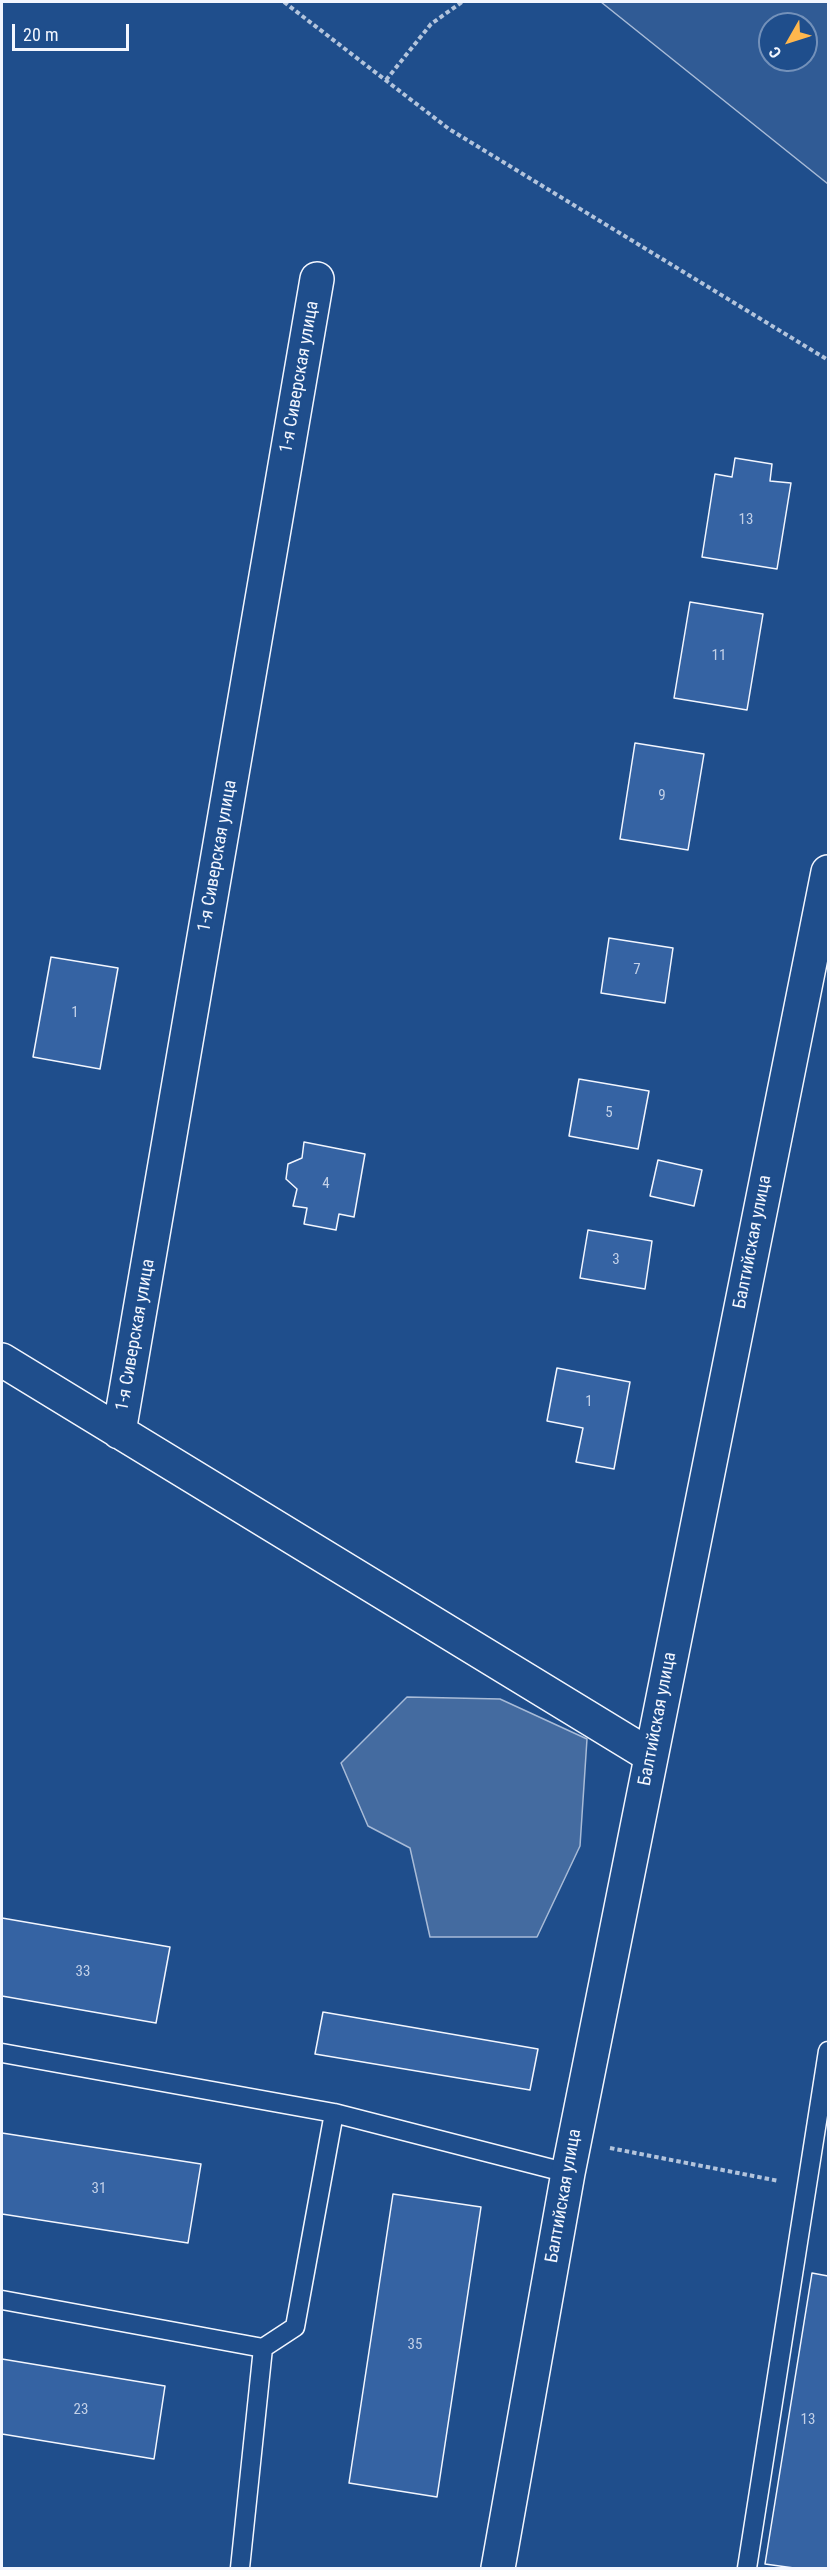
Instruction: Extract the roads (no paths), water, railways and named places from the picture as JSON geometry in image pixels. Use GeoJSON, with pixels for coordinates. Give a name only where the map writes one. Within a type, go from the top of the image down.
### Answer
{"type":"FeatureCollection","features":[{"type":"Feature","properties":{"kind":"street","name":"1-я Сиверская улица"},"geometry":{"type":"LineString","coordinates":[[119,1432],[317,279]]}},
{"type":"Feature","properties":{"kind":"street","name":"Балтийская улица"},"geometry":{"type":"LineString","coordinates":[[498,2568],[574,2140],[828,872]]}},
{"type":"Feature","properties":{"kind":"street"},"geometry":{"type":"LineString","coordinates":[[2,1360],[651,1756]]}},
{"type":"Feature","properties":{"kind":"lane"},"geometry":{"type":"LineString","coordinates":[[747,2568],[828,2051]]}},
{"type":"Feature","properties":{"kind":"lane"},"geometry":{"type":"LineString","coordinates":[[2,2053],[334,2113],[568,2173]]}},
{"type":"Feature","properties":{"kind":"lane"},"geometry":{"type":"LineString","coordinates":[[2,2300],[263,2348],[295,2327],[334,2113]]}},
{"type":"Feature","properties":{"kind":"lane"},"geometry":{"type":"LineString","coordinates":[[240,2568],[263,2348]]}}]}
